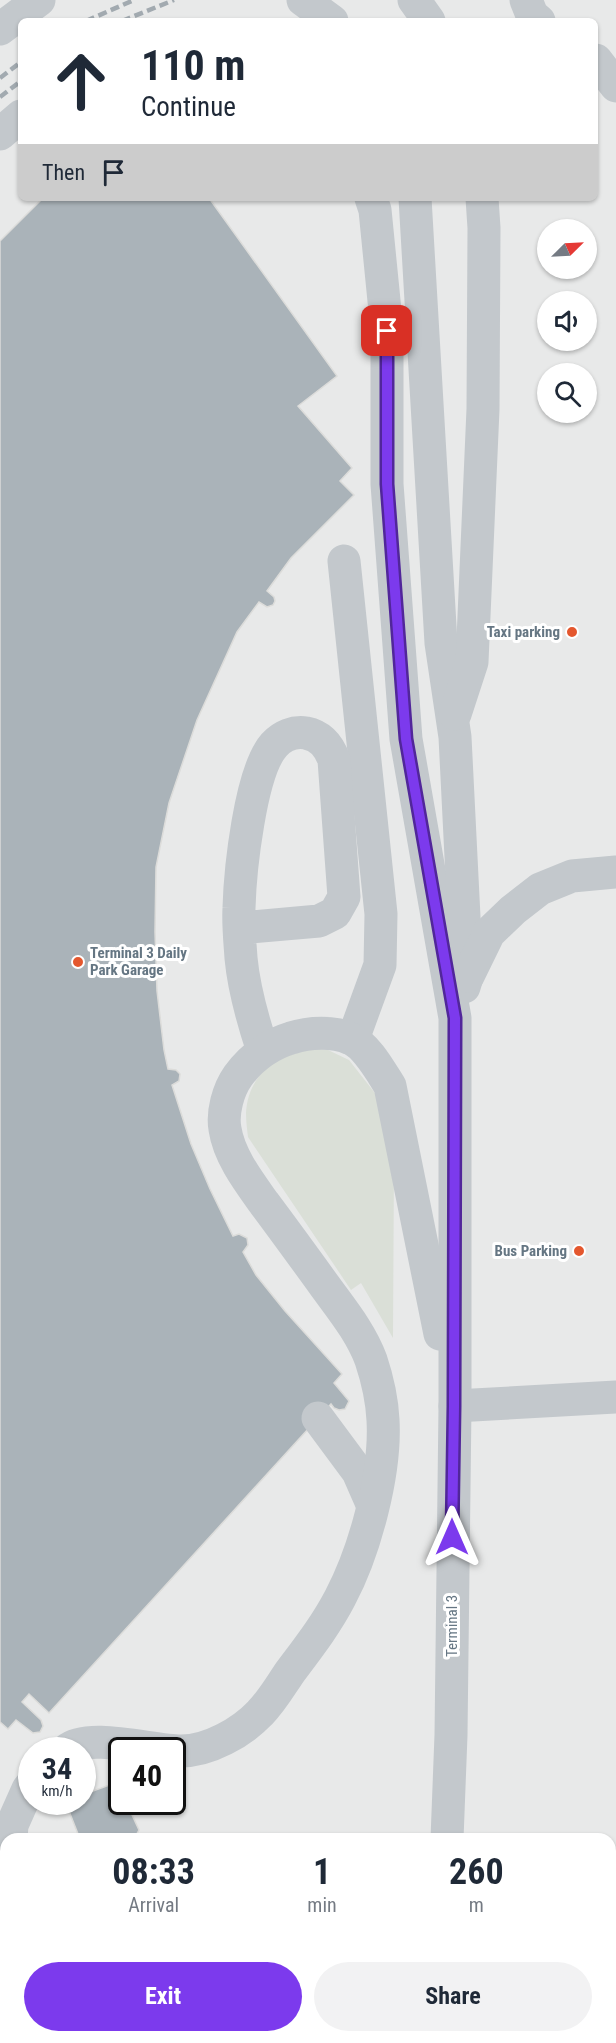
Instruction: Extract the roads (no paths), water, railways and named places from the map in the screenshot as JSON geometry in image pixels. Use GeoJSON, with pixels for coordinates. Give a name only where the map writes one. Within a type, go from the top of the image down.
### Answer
{"type":"FeatureCollection","features":[{"type":"Feature","properties":{"kind":"street"},"geometry":{"type":"LineString","coordinates":[[0,29],[39,0]]}},
{"type":"Feature","properties":{"kind":"street"},"geometry":{"type":"LineString","coordinates":[[303,0],[328,18]]}},
{"type":"Feature","properties":{"kind":"street"},"geometry":{"type":"LineString","coordinates":[[414,0],[427,18]]}},
{"type":"Feature","properties":{"kind":"street"},"geometry":{"type":"LineString","coordinates":[[598,63],[616,86]]}},
{"type":"Feature","properties":{"kind":"street"},"geometry":{"type":"LineString","coordinates":[[0,134],[18,119]]}},
{"type":"Feature","properties":{"kind":"street"},"geometry":{"type":"LineString","coordinates":[[373,201],[387,331],[387,484],[406,739],[455,1018]]}},
{"type":"Feature","properties":{"kind":"street"},"geometry":{"type":"LineString","coordinates":[[416,201],[441,643],[454,719],[467,977]]}},
{"type":"Feature","properties":{"kind":"street"},"geometry":{"type":"LineString","coordinates":[[454,719],[472,662],[483,410],[482,201]]}},
{"type":"Feature","properties":{"kind":"street"},"geometry":{"type":"LineString","coordinates":[[344,561],[381,914],[380,965],[353,1039]]}},
{"type":"Feature","properties":{"kind":"street"},"geometry":{"type":"LineString","coordinates":[[240,928],[319,921],[335,913],[344,897],[334,760],[330,749],[313,735],[302,732],[291,734],[281,738],[272,746],[266,757],[255,793],[243,847],[239,911],[240,928],[242,961],[253,1021],[263,1051]]}},
{"type":"Feature","properties":{"kind":"street"},"geometry":{"type":"LineString","coordinates":[[455,1018],[467,977],[489,933],[513,910],[540,889],[572,876],[616,872]]}},
{"type":"Feature","properties":{"kind":"street","name":"Terminal 3"},"geometry":{"type":"LineString","coordinates":[[447,1833],[451,1735],[455,1018]]}},
{"type":"Feature","properties":{"kind":"street"},"geometry":{"type":"LineString","coordinates":[[96,1743],[183,1751],[218,1742],[239,1730],[260,1713],[325,1625],[341,1597],[364,1539],[381,1464],[383,1421],[370,1359],[357,1330],[249,1181],[231,1148],[224,1128],[226,1106],[234,1082],[250,1060],[275,1043],[302,1034],[327,1034],[353,1039],[374,1060],[390,1086],[454,1406],[616,1397]]}},
{"type":"Feature","properties":{"kind":"street"},"geometry":{"type":"LineString","coordinates":[[318,1418],[358,1472],[372,1504]]}},
{"type":"Feature","properties":{"kind":"street"},"geometry":{"type":"LineString","coordinates":[[11,1833],[18,1812]]}},
{"type":"Feature","properties":{"kind":"railway"},"geometry":{"type":"LineString","coordinates":[[93,18],[134,0]]}},
{"type":"Feature","properties":{"kind":"railway"},"geometry":{"type":"LineString","coordinates":[[129,18],[174,0]]}},
{"type":"Feature","properties":{"kind":"railway"},"geometry":{"type":"LineString","coordinates":[[0,78],[18,64]]}},
{"type":"Feature","properties":{"kind":"railway"},"geometry":{"type":"LineString","coordinates":[[0,97],[18,83]]}},
{"type":"Feature","properties":{"kind":"place","name":"Taxi parking"},"geometry":{"type":"Point","coordinates":[572,632]}},
{"type":"Feature","properties":{"kind":"place","name":"Terminal 3 Daily Park Garage"},"geometry":{"type":"Point","coordinates":[78,962]}},
{"type":"Feature","properties":{"kind":"place","name":"Bus Parking"},"geometry":{"type":"Point","coordinates":[579,1251]}}]}
